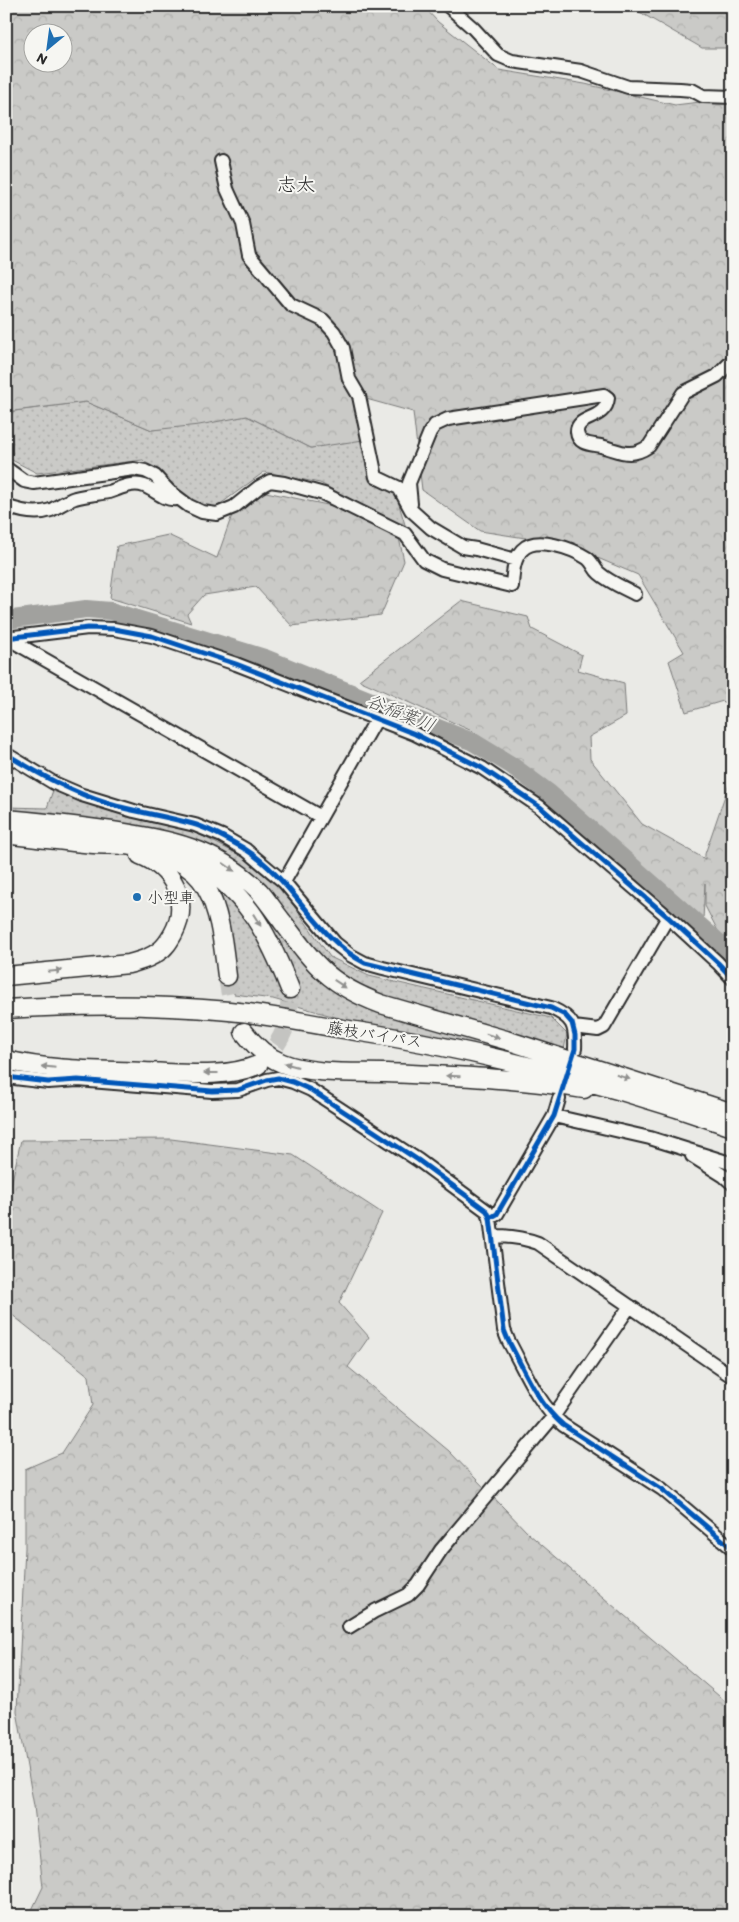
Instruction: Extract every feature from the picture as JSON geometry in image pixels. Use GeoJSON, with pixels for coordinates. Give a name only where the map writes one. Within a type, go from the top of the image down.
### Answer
{"type":"FeatureCollection","features":[{"type":"Feature","properties":{"kind":"highway"},"geometry":{"type":"LineString","coordinates":[[6,819],[114,839],[176,859],[193,871],[205,886],[215,907],[227,976]]}},
{"type":"Feature","properties":{"kind":"highway"},"geometry":{"type":"LineString","coordinates":[[12,835],[114,839],[152,837],[193,847],[232,868],[260,893],[311,960],[340,985],[360,996],[733,1112]]}},
{"type":"Feature","properties":{"kind":"highway"},"geometry":{"type":"LineString","coordinates":[[152,837],[183,852],[211,870],[251,910],[276,955],[290,989]]}},
{"type":"Feature","properties":{"kind":"highway"},"geometry":{"type":"LineString","coordinates":[[6,976],[129,964],[147,959],[159,952],[168,942],[176,928],[180,910],[178,892],[170,876],[158,864],[114,839]]}},
{"type":"Feature","properties":{"kind":"highway","name":"藤枝バイパス"},"geometry":{"type":"LineString","coordinates":[[6,1008],[132,1006],[229,1011],[263,1015],[466,1050],[563,1073],[668,1104],[733,1127]]}},
{"type":"Feature","properties":{"kind":"highway"},"geometry":{"type":"LineString","coordinates":[[244,1032],[254,1045],[264,1053],[282,1063],[298,1068],[544,1082],[668,1104]]}},
{"type":"Feature","properties":{"kind":"highway"},"geometry":{"type":"LineString","coordinates":[[6,1060],[33,1066],[68,1070],[177,1073],[226,1073],[258,1065]]}},
{"type":"Feature","properties":{"kind":"street"},"geometry":{"type":"LineString","coordinates":[[448,6],[498,55],[512,61],[581,71],[628,87],[692,90],[703,96],[733,97]]}},
{"type":"Feature","properties":{"kind":"street"},"geometry":{"type":"LineString","coordinates":[[221,161],[227,189],[243,224],[249,255],[291,305],[323,320],[334,332],[343,348],[349,379],[359,396],[376,477],[398,488],[411,510],[431,528],[463,547],[516,560]]}},
{"type":"Feature","properties":{"kind":"street"},"geometry":{"type":"LineString","coordinates":[[411,510],[409,483],[430,432],[435,425],[448,419],[604,394],[608,398],[608,406],[603,411],[581,422],[577,433],[580,439],[589,445],[601,446],[621,453],[640,451],[648,446],[683,393],[717,376],[733,360]]}},
{"type":"Feature","properties":{"kind":"street"},"geometry":{"type":"LineString","coordinates":[[6,468],[24,482],[34,483],[134,469],[140,470],[155,476],[189,506],[202,512],[217,514],[234,507],[259,487],[270,481],[284,483],[324,494],[405,534],[424,560],[442,569],[512,586],[516,560],[523,549],[534,544],[551,544],[571,550],[587,558],[593,563],[597,572],[636,594]]}},
{"type":"Feature","properties":{"kind":"street"},"geometry":{"type":"LineString","coordinates":[[6,506],[18,511],[40,512],[50,510],[74,498],[140,484],[153,489],[170,500],[180,499]]}},
{"type":"Feature","properties":{"kind":"street"},"geometry":{"type":"LineString","coordinates":[[7,638],[88,628],[114,629],[152,636],[236,664],[415,734],[450,750],[510,786],[540,807],[668,917],[718,963],[733,980]]}},
{"type":"Feature","properties":{"kind":"street"},"geometry":{"type":"LineString","coordinates":[[7,638],[321,818]]}},
{"type":"Feature","properties":{"kind":"street"},"geometry":{"type":"LineString","coordinates":[[284,882],[376,720]]}},
{"type":"Feature","properties":{"kind":"street"},"geometry":{"type":"LineString","coordinates":[[6,754],[54,782],[82,795],[134,811],[195,825],[222,836],[246,850],[284,882],[335,943],[350,955],[365,963],[551,1008],[565,1015],[574,1028],[575,1049]]}},
{"type":"Feature","properties":{"kind":"street"},"geometry":{"type":"LineString","coordinates":[[574,1028],[598,1030],[604,1027],[668,917]]}},
{"type":"Feature","properties":{"kind":"street"},"geometry":{"type":"LineString","coordinates":[[6,1077],[48,1082],[78,1080],[212,1091],[238,1090],[278,1078],[311,1090],[418,1160],[487,1211],[490,1218],[506,1335],[541,1401],[563,1425],[662,1489],[733,1549]]}},
{"type":"Feature","properties":{"kind":"street"},"geometry":{"type":"LineString","coordinates":[[490,1218],[497,1214],[554,1116],[559,1099]]}},
{"type":"Feature","properties":{"kind":"street"},"geometry":{"type":"LineString","coordinates":[[554,1116],[650,1138],[733,1164]]}},
{"type":"Feature","properties":{"kind":"street"},"geometry":{"type":"LineString","coordinates":[[678,1146],[733,1184]]}},
{"type":"Feature","properties":{"kind":"street"},"geometry":{"type":"LineString","coordinates":[[492,1236],[512,1236],[538,1243],[732,1376]]}},
{"type":"Feature","properties":{"kind":"street"},"geometry":{"type":"LineString","coordinates":[[349,1627],[375,1611],[408,1595],[413,1590],[441,1550],[554,1417],[630,1306]]}},
{"type":"Feature","properties":{"kind":"green space"},"geometry":{"type":"Polygon","coordinates":[[[6,6],[423,6],[438,22],[499,70],[585,84],[675,105],[733,98],[733,711],[723,701],[686,712],[669,661],[684,652],[638,575],[550,538],[532,539],[480,531],[422,490],[413,412],[359,397],[363,440],[311,448],[247,416],[199,425],[152,430],[86,402],[6,412],[6,6]]]}},
{"type":"Feature","properties":{"kind":"green space"},"geometry":{"type":"Polygon","coordinates":[[[629,6],[733,6],[733,48],[702,48],[629,6]]]}},
{"type":"Feature","properties":{"kind":"green space"},"geometry":{"type":"Polygon","coordinates":[[[86,402],[152,430],[247,416],[311,448],[358,436],[394,488],[406,528],[320,483],[264,472],[215,508],[194,505],[143,460],[37,473],[6,457],[6,412],[86,402]]]}},
{"type":"Feature","properties":{"kind":"green space"},"geometry":{"type":"Polygon","coordinates":[[[266,492],[337,507],[399,538],[404,561],[381,615],[292,626],[256,587],[204,595],[187,614],[191,623],[110,598],[117,546],[168,535],[217,558],[232,515],[266,492]]]}},
{"type":"Feature","properties":{"kind":"green space"},"geometry":{"type":"Polygon","coordinates":[[[461,601],[528,617],[532,629],[582,655],[578,670],[624,683],[626,716],[589,737],[590,759],[642,824],[705,859],[705,854],[733,772],[733,947],[719,933],[705,906],[705,883],[703,919],[550,786],[472,731],[359,680],[461,601]]]}},
{"type":"Feature","properties":{"kind":"green space"},"geometry":{"type":"Polygon","coordinates":[[[53,790],[141,820],[189,829],[247,859],[282,889],[330,957],[369,976],[551,1018],[567,1034],[564,1050],[356,988],[321,963],[234,864],[6,815],[6,807],[47,808],[53,790]]]}},
{"type":"Feature","properties":{"kind":"green space"},"geometry":{"type":"Polygon","coordinates":[[[205,856],[244,882],[317,973],[536,1053],[541,1061],[346,1020],[273,999],[234,994],[225,929],[212,888],[223,884],[294,989],[205,856]]]}},
{"type":"Feature","properties":{"kind":"green space"},"geometry":{"type":"Polygon","coordinates":[[[171,1139],[293,1155],[382,1213],[339,1303],[369,1337],[348,1367],[449,1451],[529,1534],[733,1708],[733,1916],[29,1916],[43,1887],[34,1806],[17,1711],[25,1548],[25,1469],[62,1453],[93,1405],[89,1376],[6,1310],[6,1208],[21,1140],[171,1139]]]}},
{"type":"Feature","properties":{"kind":"waterway","name":"谷稲葉川"},"geometry":{"type":"LineString","coordinates":[[6,620],[86,609],[111,611],[265,658],[473,742],[511,765],[549,793],[733,955]]}},
{"type":"Feature","properties":{"kind":"tunnel"},"geometry":{"type":"LineString","coordinates":[[227,976],[237,1019],[244,1032]]}},
{"type":"Feature","properties":{"kind":"tunnel"},"geometry":{"type":"LineString","coordinates":[[258,1065],[274,1048],[284,1031],[287,1022],[290,989]]}},
{"type":"Feature","properties":{"kind":"cycle path"},"geometry":{"type":"LineString","coordinates":[[6,638],[88,628],[114,629],[152,636],[236,664],[415,734],[482,768],[540,807],[668,917],[733,979]]}},
{"type":"Feature","properties":{"kind":"cycle path"},"geometry":{"type":"LineString","coordinates":[[6,754],[82,794],[119,807],[200,826],[245,849],[278,876],[332,939],[365,963],[551,1008],[565,1015],[572,1023],[575,1035],[575,1049],[554,1116],[497,1214],[490,1218]]}},
{"type":"Feature","properties":{"kind":"cycle path"},"geometry":{"type":"LineString","coordinates":[[6,1077],[48,1082],[78,1080],[212,1091],[238,1090],[278,1078],[311,1090],[418,1160],[487,1211],[490,1218],[504,1330],[526,1374],[546,1407],[563,1425],[662,1489],[733,1549]]}},
{"type":"Feature","properties":{"kind":"place","name":"小型車"},"geometry":{"type":"Point","coordinates":[137,897]}},
{"type":"Feature","properties":{"kind":"district","name":"志太"},"geometry":{"type":"Point","coordinates":[296,184]}}]}
